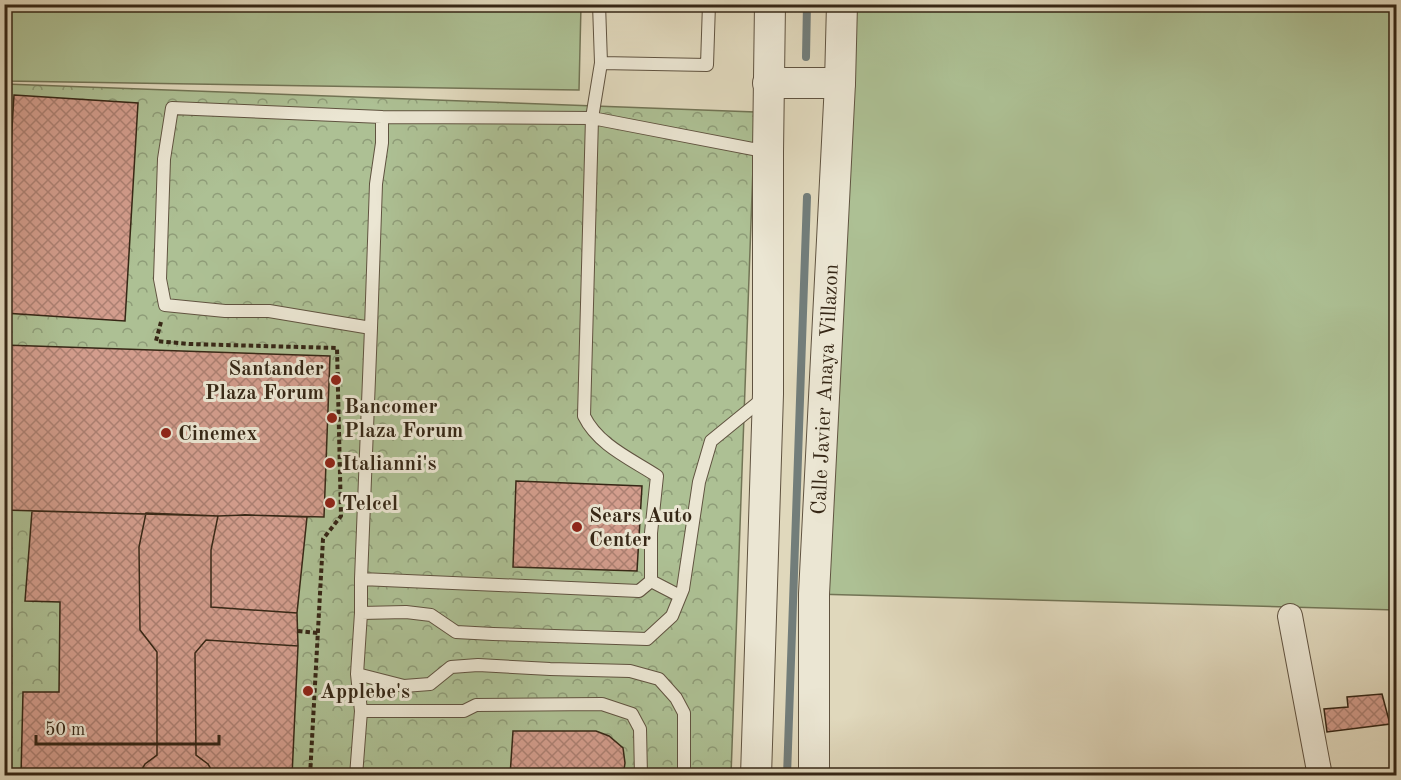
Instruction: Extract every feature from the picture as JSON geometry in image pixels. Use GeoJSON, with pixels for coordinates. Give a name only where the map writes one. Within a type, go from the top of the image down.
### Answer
{"type":"FeatureCollection","features":[{"type":"Feature","properties":{"kind":"street"},"geometry":{"type":"LineString","coordinates":[[756,776],[768,394],[770,4]]}},
{"type":"Feature","properties":{"kind":"street","name":"Calle Javier Anaya Villazon"},"geometry":{"type":"LineString","coordinates":[[814,776],[814,594],[842,4]]}},
{"type":"Feature","properties":{"kind":"street"},"geometry":{"type":"LineString","coordinates":[[768,83],[840,82]]}},
{"type":"Feature","properties":{"kind":"street"},"geometry":{"type":"LineString","coordinates":[[1290,616],[1320,776]]}},
{"type":"Feature","properties":{"kind":"lane"},"geometry":{"type":"LineString","coordinates":[[599,4],[601,63],[592,118],[584,416],[589,427],[607,444],[657,476],[651,533],[651,581]]}},
{"type":"Feature","properties":{"kind":"lane"},"geometry":{"type":"LineString","coordinates":[[601,63],[707,65],[709,4]]}},
{"type":"Feature","properties":{"kind":"lane"},"geometry":{"type":"LineString","coordinates":[[371,328],[269,311],[225,311],[165,305],[160,279],[164,159],[172,108],[382,117],[592,118],[768,152]]}},
{"type":"Feature","properties":{"kind":"lane"},"geometry":{"type":"LineString","coordinates":[[356,776],[361,711],[357,674],[376,184],[382,143],[382,117]]}},
{"type":"Feature","properties":{"kind":"lane"},"geometry":{"type":"LineString","coordinates":[[361,612],[406,612],[431,615],[456,632],[647,639],[672,616],[683,589],[699,482],[711,441],[768,394]]}},
{"type":"Feature","properties":{"kind":"lane"},"geometry":{"type":"LineString","coordinates":[[361,579],[639,591],[651,581]]}},
{"type":"Feature","properties":{"kind":"lane"},"geometry":{"type":"LineString","coordinates":[[651,581],[680,596]]}},
{"type":"Feature","properties":{"kind":"lane"},"geometry":{"type":"LineString","coordinates":[[357,674],[404,686],[430,684],[452,666],[478,665],[630,671],[658,679],[676,698],[684,713],[684,776]]}},
{"type":"Feature","properties":{"kind":"lane"},"geometry":{"type":"LineString","coordinates":[[361,711],[464,711],[476,705],[602,704],[632,714],[640,729],[640,776]]}},
{"type":"Feature","properties":{"kind":"path"},"geometry":{"type":"LineString","coordinates":[[165,305],[156,341],[337,348],[341,516],[323,539],[310,776]]}},
{"type":"Feature","properties":{"kind":"path"},"geometry":{"type":"LineString","coordinates":[[298,631],[318,633]]}},
{"type":"Feature","properties":{"kind":"green space"},"geometry":{"type":"Polygon","coordinates":[[[5,4],[581,5],[579,90],[5,81],[5,4]]]}},
{"type":"Feature","properties":{"kind":"green space"},"geometry":{"type":"Polygon","coordinates":[[[844,5],[1396,5],[1396,610],[814,594],[844,5]]]}},
{"type":"Feature","properties":{"kind":"green space"},"geometry":{"type":"Polygon","coordinates":[[[5,84],[755,112],[731,775],[5,776],[5,84]]]}},
{"type":"Feature","properties":{"kind":"building"},"geometry":{"type":"Polygon","coordinates":[[[14,95],[138,103],[125,321],[4,313],[4,260],[14,95]]]}},
{"type":"Feature","properties":{"kind":"building","name":"Cinemex"},"geometry":{"type":"Polygon","coordinates":[[[4,345],[330,356],[324,517],[4,510],[4,345]]]}},
{"type":"Feature","properties":{"kind":"building","name":"Sears Auto Center"},"geometry":{"type":"Polygon","coordinates":[[[516,481],[642,486],[637,571],[513,567],[516,481]]]}},
{"type":"Feature","properties":{"kind":"building"},"geometry":{"type":"Polygon","coordinates":[[[32,511],[307,517],[297,613],[298,646],[292,776],[21,776],[23,692],[59,692],[60,602],[25,601],[32,511]]]}},
{"type":"Feature","properties":{"kind":"building"},"geometry":{"type":"Polygon","coordinates":[[[146,513],[218,516],[211,550],[211,607],[297,613],[298,646],[206,640],[195,653],[196,755],[208,764],[215,776],[138,776],[145,764],[157,755],[157,652],[140,630],[139,547],[146,513]]]}},
{"type":"Feature","properties":{"kind":"building"},"geometry":{"type":"Polygon","coordinates":[[[1382,694],[1390,724],[1327,732],[1324,709],[1348,707],[1347,697],[1382,694]]]}},
{"type":"Feature","properties":{"kind":"building"},"geometry":{"type":"Polygon","coordinates":[[[513,731],[596,731],[609,736],[623,748],[625,763],[623,776],[510,776],[513,731]]]}},
{"type":"Feature","properties":{"kind":"waterway"},"geometry":{"type":"LineString","coordinates":[[806,57],[807,4]]}},
{"type":"Feature","properties":{"kind":"waterway"},"geometry":{"type":"LineString","coordinates":[[787,776],[807,197]]}},
{"type":"Feature","properties":{"kind":"place","name":"Santander Plaza Forum"},"geometry":{"type":"Point","coordinates":[336,380]}},
{"type":"Feature","properties":{"kind":"place","name":"Bancomer Plaza Forum"},"geometry":{"type":"Point","coordinates":[332,418]}},
{"type":"Feature","properties":{"kind":"place","name":"Cinemex"},"geometry":{"type":"Point","coordinates":[166,433]}},
{"type":"Feature","properties":{"kind":"place","name":"Italianni's"},"geometry":{"type":"Point","coordinates":[330,463]}},
{"type":"Feature","properties":{"kind":"place","name":"Telcel"},"geometry":{"type":"Point","coordinates":[330,503]}},
{"type":"Feature","properties":{"kind":"place","name":"Sears Auto Center"},"geometry":{"type":"Point","coordinates":[577,527]}},
{"type":"Feature","properties":{"kind":"place","name":"Applebe's"},"geometry":{"type":"Point","coordinates":[308,691]}}]}
